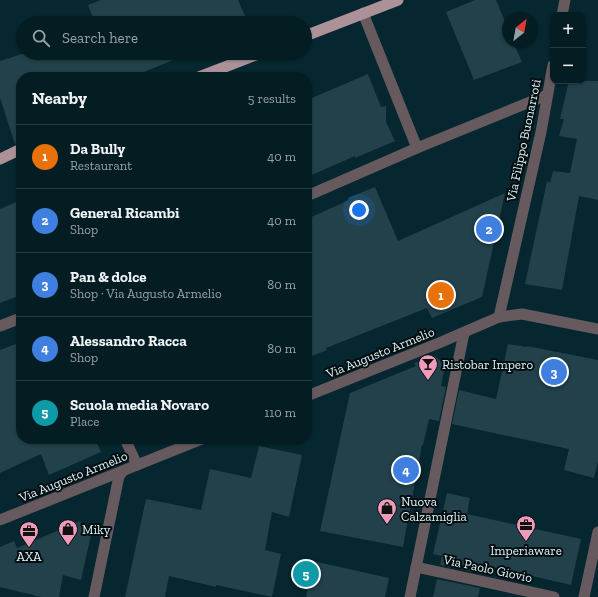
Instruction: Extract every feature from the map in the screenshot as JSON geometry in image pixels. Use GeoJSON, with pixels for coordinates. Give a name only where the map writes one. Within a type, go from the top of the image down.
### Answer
{"type":"FeatureCollection","features":[{"type":"Feature","properties":{"kind":"main road"},"geometry":{"type":"LineString","coordinates":[[312,33],[398,0]]}},
{"type":"Feature","properties":{"kind":"main road"},"geometry":{"type":"LineString","coordinates":[[212,72],[243,60]]}},
{"type":"Feature","properties":{"kind":"main road"},"geometry":{"type":"LineString","coordinates":[[0,159],[16,151]]}},
{"type":"Feature","properties":{"kind":"street"},"geometry":{"type":"LineString","coordinates":[[563,12],[565,0]]}},
{"type":"Feature","properties":{"kind":"street"},"geometry":{"type":"LineString","coordinates":[[363,13],[417,148]]}},
{"type":"Feature","properties":{"kind":"street","name":"Via Filippo Buonarroti"},"geometry":{"type":"LineString","coordinates":[[499,317],[541,132],[550,80]]}},
{"type":"Feature","properties":{"kind":"street"},"geometry":{"type":"LineString","coordinates":[[312,194],[417,148],[547,95]]}},
{"type":"Feature","properties":{"kind":"street"},"geometry":{"type":"LineString","coordinates":[[410,597],[464,332],[499,317],[522,314],[598,329]]}},
{"type":"Feature","properties":{"kind":"street"},"geometry":{"type":"LineString","coordinates":[[0,326],[16,320]]}},
{"type":"Feature","properties":{"kind":"street","name":"Via Augusto Armelio"},"geometry":{"type":"LineString","coordinates":[[312,394],[464,332]]}},
{"type":"Feature","properties":{"kind":"street"},"geometry":{"type":"LineString","coordinates":[[127,444],[137,465]]}},
{"type":"Feature","properties":{"kind":"street","name":"Via Augusto Armelio"},"geometry":{"type":"LineString","coordinates":[[0,520],[190,444]]}},
{"type":"Feature","properties":{"kind":"street"},"geometry":{"type":"LineString","coordinates":[[94,597],[119,476],[123,471]]}},
{"type":"Feature","properties":{"kind":"street"},"geometry":{"type":"LineString","coordinates":[[584,597],[598,532]]}},
{"type":"Feature","properties":{"kind":"street","name":"Via Paolo Giovio"},"geometry":{"type":"LineString","coordinates":[[416,567],[554,597]]}},
{"type":"Feature","properties":{"kind":"building"},"geometry":{"type":"Polygon","coordinates":[[[101,0],[238,0],[245,16],[92,16],[88,5],[101,0]]]}},
{"type":"Feature","properties":{"kind":"building"},"geometry":{"type":"Polygon","coordinates":[[[475,0],[496,0],[502,14],[502,48],[516,48],[522,62],[474,80],[446,12],[475,0]]]}},
{"type":"Feature","properties":{"kind":"building"},"geometry":{"type":"Polygon","coordinates":[[[16,56],[16,60],[173,60],[144,72],[16,72],[15,144],[0,98],[0,61],[16,56]]]}},
{"type":"Feature","properties":{"kind":"building"},"geometry":{"type":"Polygon","coordinates":[[[368,74],[381,107],[386,106],[386,122],[395,141],[312,175],[312,98],[368,74]]]}},
{"type":"Feature","properties":{"kind":"building"},"geometry":{"type":"Polygon","coordinates":[[[586,81],[598,81],[598,200],[579,196],[562,290],[525,284],[547,181],[550,183],[553,171],[570,173],[577,139],[559,136],[564,119],[560,119],[568,84],[586,84],[586,81]]]}},
{"type":"Feature","properties":{"kind":"building"},"geometry":{"type":"Polygon","coordinates":[[[375,187],[398,241],[505,193],[482,297],[432,318],[427,308],[326,348],[327,350],[312,356],[312,217],[349,200],[348,198],[375,187]]]}},
{"type":"Feature","properties":{"kind":"building"},"geometry":{"type":"Polygon","coordinates":[[[16,202],[16,297],[0,303],[0,209],[16,202]]]}},
{"type":"Feature","properties":{"kind":"building"},"geometry":{"type":"Polygon","coordinates":[[[16,344],[16,444],[97,444],[101,452],[49,475],[41,454],[0,473],[0,350],[16,344]]]}},
{"type":"Feature","properties":{"kind":"building"},"geometry":{"type":"Polygon","coordinates":[[[508,344],[527,346],[598,360],[598,461],[594,478],[564,470],[569,449],[452,424],[459,390],[496,399],[508,344]]]}},
{"type":"Feature","properties":{"kind":"building"},"geometry":{"type":"Polygon","coordinates":[[[435,356],[445,365],[441,386],[446,387],[439,421],[429,419],[422,445],[403,547],[320,531],[350,393],[416,366],[414,363],[435,356]]]}},
{"type":"Feature","properties":{"kind":"building"},"geometry":{"type":"Polygon","coordinates":[[[259,446],[302,455],[289,517],[272,512],[265,550],[281,554],[272,597],[216,585],[216,587],[169,576],[165,597],[125,597],[146,499],[201,510],[210,469],[251,478],[259,446]]]}},
{"type":"Feature","properties":{"kind":"building"},"geometry":{"type":"Polygon","coordinates":[[[447,493],[470,498],[467,514],[581,539],[571,585],[484,565],[482,574],[440,565],[442,556],[433,554],[447,493]]]}},
{"type":"Feature","properties":{"kind":"building"},"geometry":{"type":"Polygon","coordinates":[[[80,521],[84,534],[91,535],[81,580],[63,575],[59,597],[41,597],[0,587],[0,547],[14,541],[17,548],[80,521]]]}},
{"type":"Feature","properties":{"kind":"building"},"geometry":{"type":"Polygon","coordinates":[[[313,561],[389,578],[385,597],[306,597],[313,561]]]}},
{"type":"Feature","properties":{"kind":"building"},"geometry":{"type":"Polygon","coordinates":[[[437,579],[480,588],[478,597],[433,597],[437,579]]]}},
{"type":"Feature","properties":{"kind":"place","name":"General Ricambi"},"geometry":{"type":"Point","coordinates":[489,229]}},
{"type":"Feature","properties":{"kind":"place","name":"Da Bully"},"geometry":{"type":"Point","coordinates":[441,295]}},
{"type":"Feature","properties":{"kind":"place","name":"Pan & dolce"},"geometry":{"type":"Point","coordinates":[554,372]}},
{"type":"Feature","properties":{"kind":"place","name":"Ristobar Impero"},"geometry":{"type":"Point","coordinates":[428,381]}},
{"type":"Feature","properties":{"kind":"place","name":"Alessandro Racca"},"geometry":{"type":"Point","coordinates":[406,470]}},
{"type":"Feature","properties":{"kind":"place","name":"Nuova Calzamiglia"},"geometry":{"type":"Point","coordinates":[387,525]}},
{"type":"Feature","properties":{"kind":"place","name":"Imperiaware"},"geometry":{"type":"Point","coordinates":[526,542]}},
{"type":"Feature","properties":{"kind":"place","name":"Miky"},"geometry":{"type":"Point","coordinates":[68,546]}},
{"type":"Feature","properties":{"kind":"place","name":"AXA"},"geometry":{"type":"Point","coordinates":[29,548]}},
{"type":"Feature","properties":{"kind":"place","name":"Scuola media Novaro"},"geometry":{"type":"Point","coordinates":[306,574]}}]}
